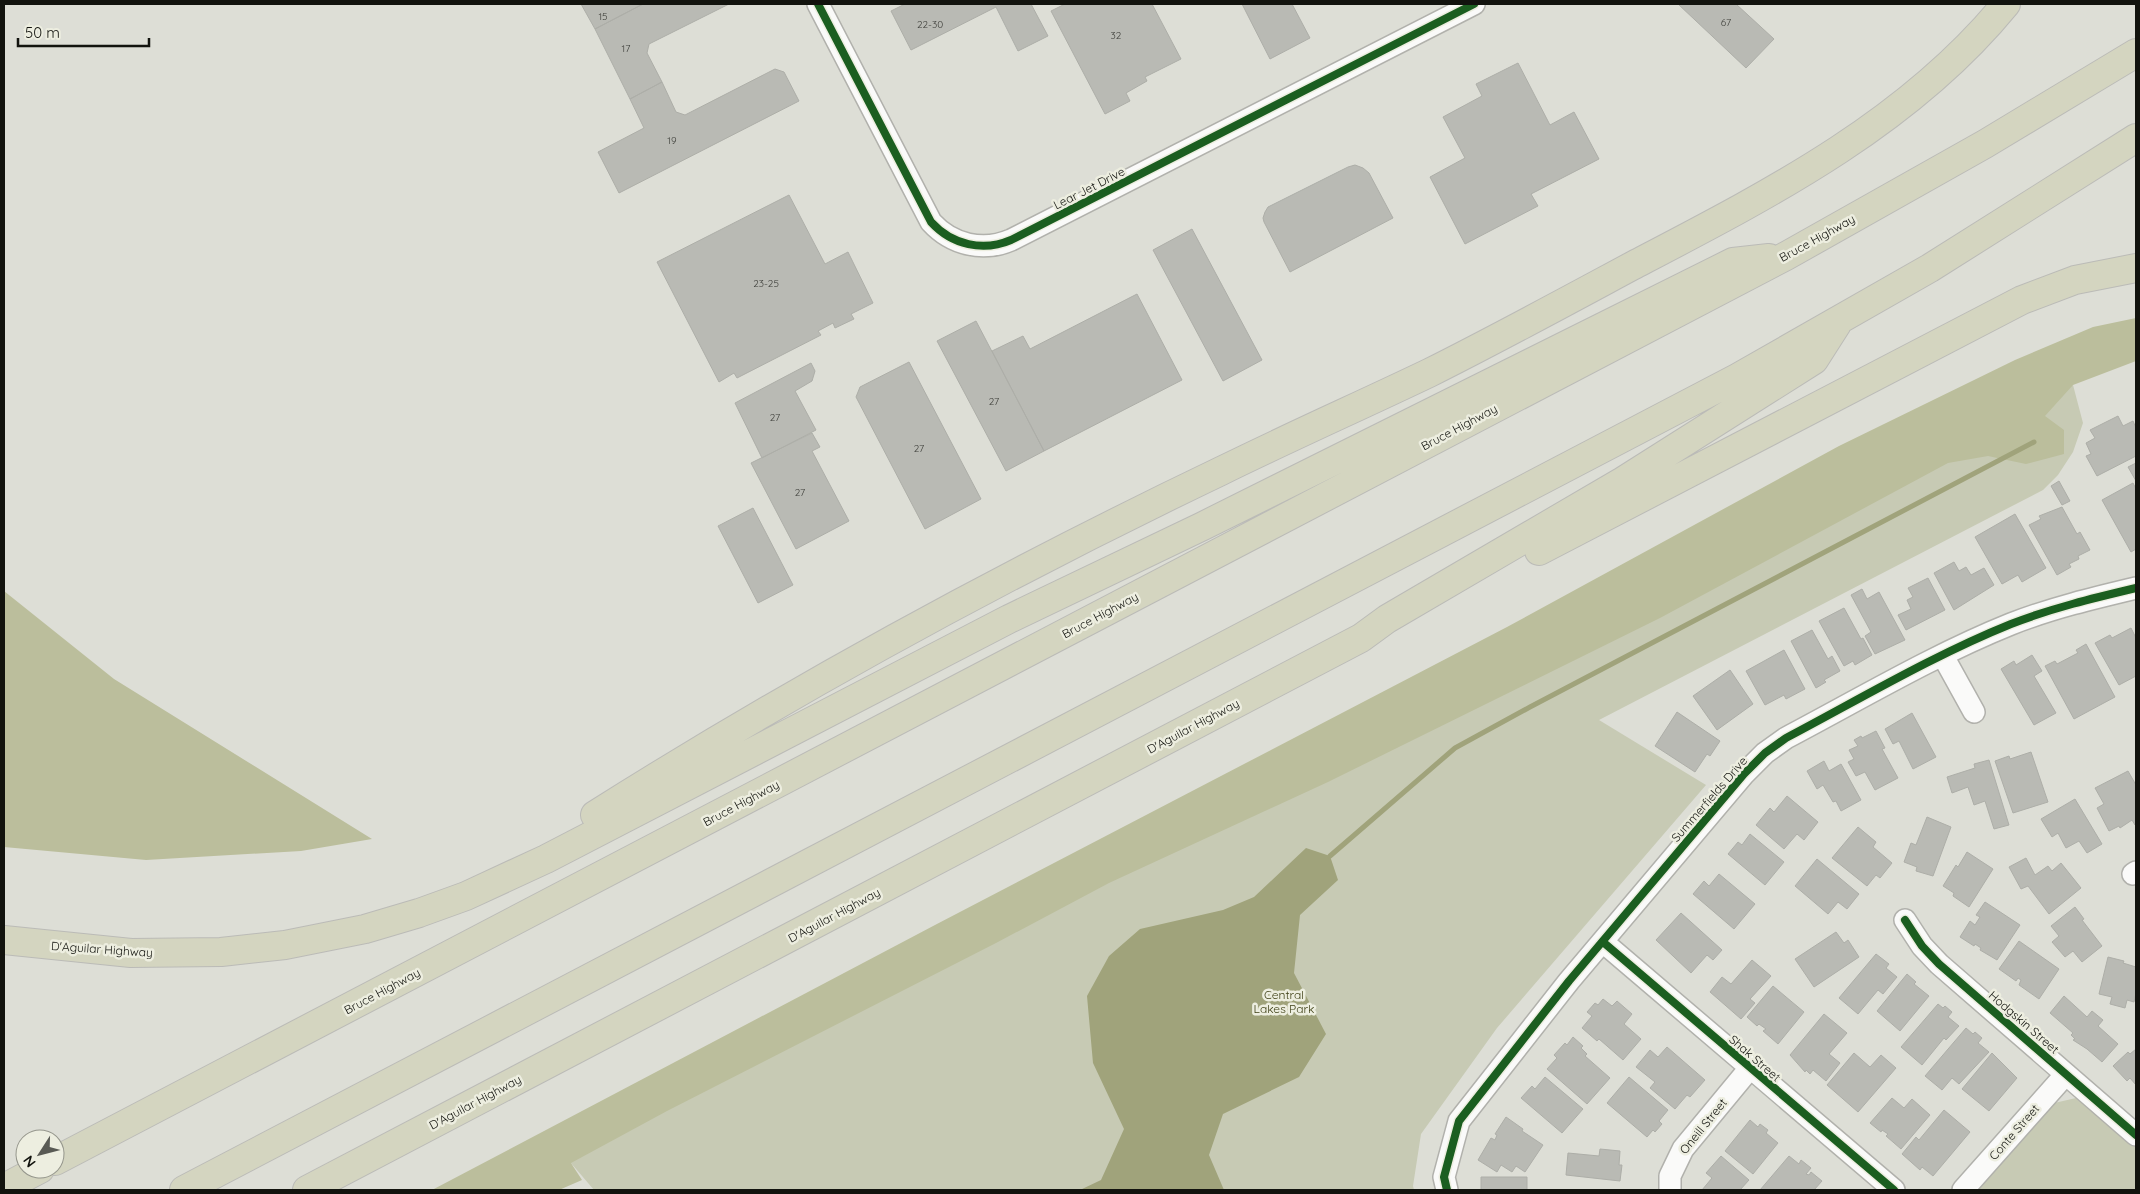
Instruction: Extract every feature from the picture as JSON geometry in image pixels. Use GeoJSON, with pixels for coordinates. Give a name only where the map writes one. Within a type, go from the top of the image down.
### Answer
{"type":"FeatureCollection","features":[{"type":"Feature","properties":{"kind":"highway"},"geometry":{"type":"LineString","coordinates":[[546,859],[577,826],[775,704],[879,646],[1088,536],[1432,371],[1702,229],[1828,157],[1864,134],[1926,86],[1983,31],[2006,4]]}},
{"type":"Feature","properties":{"kind":"highway","name":"Bruce Highway"},"geometry":{"type":"LineString","coordinates":[[65,1156],[1786,256],[1985,144],[2136,53]]}},
{"type":"Feature","properties":{"kind":"highway"},"geometry":{"type":"LineString","coordinates":[[184,1190],[1711,392],[1840,321],[1930,268],[2136,138]]}},
{"type":"Feature","properties":{"kind":"highway","name":"D'Aguilar Highway"},"geometry":{"type":"LineString","coordinates":[[4,940],[91,950],[167,954],[221,952],[285,945],[365,929],[419,913],[466,896],[546,859],[1001,622],[1202,526],[1732,262],[1786,256]]}},
{"type":"Feature","properties":{"kind":"highway"},"geometry":{"type":"LineString","coordinates":[[1361,638],[1392,629],[1694,469],[1879,376],[2013,304],[2075,280],[2136,268]]}},
{"type":"Feature","properties":{"kind":"highway"},"geometry":{"type":"LineString","coordinates":[[1361,638],[1387,619],[1623,482],[1814,360],[1840,321]]}},
{"type":"Feature","properties":{"kind":"highway","name":"D'Aguilar Highway"},"geometry":{"type":"LineString","coordinates":[[307,1190],[1361,638]]}},
{"type":"Feature","properties":{"kind":"highway"},"geometry":{"type":"LineString","coordinates":[[4,1188],[21,1179]]}},
{"type":"Feature","properties":{"kind":"street","name":"Lear Jet Drive"},"geometry":{"type":"LineString","coordinates":[[818,4],[927,215],[936,227],[948,237],[965,244],[985,246],[1003,244],[1019,237],[1474,4]]}},
{"type":"Feature","properties":{"kind":"street","name":"Summerfields Drive"},"geometry":{"type":"LineString","coordinates":[[1447,1190],[1444,1177],[1458,1121],[1568,981],[1744,774],[1765,753],[1786,738],[1943,656],[2011,624],[2053,609],[2136,588]]}},
{"type":"Feature","properties":{"kind":"street"},"geometry":{"type":"LineString","coordinates":[[1943,656],[1974,712]]}},
{"type":"Feature","properties":{"kind":"street","name":"Hodgskin Street"},"geometry":{"type":"LineString","coordinates":[[1904,920],[1922,946],[1939,964],[2136,1135]]}},
{"type":"Feature","properties":{"kind":"street","name":"Shak Street"},"geometry":{"type":"LineString","coordinates":[[1603,942],[1894,1190]]}},
{"type":"Feature","properties":{"kind":"street","name":"Oneill Street"},"geometry":{"type":"LineString","coordinates":[[1670,1190],[1670,1176],[1674,1163],[1683,1149],[1750,1068]]}},
{"type":"Feature","properties":{"kind":"street","name":"Conte Street"},"geometry":{"type":"LineString","coordinates":[[1963,1190],[2066,1074]]}},
{"type":"Feature","properties":{"kind":"green space","name":"Central Lakes Park"},"geometry":{"type":"Polygon","coordinates":[[[2073,385],[2083,423],[2073,452],[2058,475],[2043,490],[1599,720],[1706,785],[1497,1028],[1421,1134],[1414,1190],[594,1190],[565,1156],[2073,385]]]}},
{"type":"Feature","properties":{"kind":"green space"},"geometry":{"type":"Polygon","coordinates":[[[2076,1098],[2092,1108],[2136,1146],[2136,1190],[1977,1190],[2050,1104],[2076,1098]]]}},
{"type":"Feature","properties":{"kind":"shaded area"},"geometry":{"type":"Polygon","coordinates":[[[2136,318],[2136,361],[2073,385],[2045,416],[2064,430],[2064,454],[2026,464],[1988,456],[1948,463],[1660,618],[1328,782],[1109,883],[996,943],[667,1111],[571,1163],[582,1180],[559,1190],[432,1190],[1507,627],[1839,446],[2015,360],[2093,327],[2136,318]]]}},
{"type":"Feature","properties":{"kind":"shaded area"},"geometry":{"type":"Polygon","coordinates":[[[4,591],[114,679],[372,839],[301,851],[146,860],[4,847],[4,591]]]}},
{"type":"Feature","properties":{"kind":"shaded area"},"geometry":{"type":"Polygon","coordinates":[[[1306,848],[1330,856],[1338,880],[1300,915],[1294,973],[1326,1034],[1299,1077],[1223,1114],[1209,1155],[1224,1190],[1080,1190],[1101,1180],[1124,1129],[1093,1063],[1087,996],[1109,956],[1140,929],[1223,910],[1254,897],[1306,848]]]}},
{"type":"Feature","properties":{"kind":"building"},"geometry":{"type":"Polygon","coordinates":[[[581,4],[643,4],[595,29],[581,4]]]}},
{"type":"Feature","properties":{"kind":"building"},"geometry":{"type":"Polygon","coordinates":[[[643,4],[729,4],[649,44],[647,53],[662,82],[630,99],[595,29],[643,4]]]}},
{"type":"Feature","properties":{"kind":"building"},"geometry":{"type":"Polygon","coordinates":[[[905,4],[1031,4],[1048,36],[1018,51],[996,7],[911,50],[891,11],[905,4]]]}},
{"type":"Feature","properties":{"kind":"building"},"geometry":{"type":"Polygon","coordinates":[[[1065,4],[1152,4],[1181,59],[1145,77],[1147,81],[1126,93],[1130,101],[1105,114],[1051,11],[1065,4]]]}},
{"type":"Feature","properties":{"kind":"building"},"geometry":{"type":"Polygon","coordinates":[[[1242,4],[1292,4],[1310,38],[1270,59],[1242,4]]]}},
{"type":"Feature","properties":{"kind":"building"},"geometry":{"type":"Polygon","coordinates":[[[1678,4],[1736,4],[1774,39],[1746,68],[1678,4]]]}},
{"type":"Feature","properties":{"kind":"building"},"geometry":{"type":"Polygon","coordinates":[[[1518,63],[1550,125],[1574,112],[1599,159],[1531,194],[1538,206],[1465,244],[1430,177],[1465,158],[1443,117],[1482,96],[1476,84],[1518,63]]]}},
{"type":"Feature","properties":{"kind":"building"},"geometry":{"type":"Polygon","coordinates":[[[775,69],[784,72],[799,101],[619,193],[598,152],[644,128],[630,99],[662,82],[676,112],[685,115],[775,69]]]}},
{"type":"Feature","properties":{"kind":"building"},"geometry":{"type":"Polygon","coordinates":[[[1355,165],[1369,173],[1393,218],[1290,272],[1264,222],[1263,218],[1268,207],[1355,165]]]}},
{"type":"Feature","properties":{"kind":"building"},"geometry":{"type":"Polygon","coordinates":[[[789,195],[825,264],[848,252],[873,303],[851,314],[854,319],[835,328],[833,323],[818,331],[821,335],[737,378],[734,373],[719,382],[657,262],[789,195]]]}},
{"type":"Feature","properties":{"kind":"building"},"geometry":{"type":"Polygon","coordinates":[[[1192,229],[1262,360],[1223,381],[1153,250],[1192,229]]]}},
{"type":"Feature","properties":{"kind":"building"},"geometry":{"type":"Polygon","coordinates":[[[1137,294],[1182,380],[1044,451],[992,351],[1023,336],[1030,349],[1137,294]]]}},
{"type":"Feature","properties":{"kind":"building"},"geometry":{"type":"Polygon","coordinates":[[[976,321],[1044,451],[1006,471],[937,341],[976,321]]]}},
{"type":"Feature","properties":{"kind":"building"},"geometry":{"type":"Polygon","coordinates":[[[909,362],[981,499],[925,529],[856,397],[860,387],[909,362]]]}},
{"type":"Feature","properties":{"kind":"building"},"geometry":{"type":"Polygon","coordinates":[[[811,363],[815,371],[812,381],[795,391],[816,430],[762,458],[735,403],[811,363]]]}},
{"type":"Feature","properties":{"kind":"building"},"geometry":{"type":"Polygon","coordinates":[[[2118,416],[2123,426],[2133,421],[2136,428],[2136,456],[2097,476],[2086,456],[2091,454],[2086,443],[2095,438],[2090,430],[2118,416]]]}},
{"type":"Feature","properties":{"kind":"building"},"geometry":{"type":"Polygon","coordinates":[[[812,433],[820,447],[812,451],[849,521],[796,549],[751,463],[812,433]]]}},
{"type":"Feature","properties":{"kind":"building"},"geometry":{"type":"Polygon","coordinates":[[[2136,463],[2136,481],[2128,467],[2136,463]]]}},
{"type":"Feature","properties":{"kind":"building"},"geometry":{"type":"Polygon","coordinates":[[[2059,481],[2070,501],[2062,505],[2051,486],[2059,481]]]}},
{"type":"Feature","properties":{"kind":"building"},"geometry":{"type":"Polygon","coordinates":[[[2133,483],[2136,489],[2136,549],[2131,552],[2102,500],[2133,483]]]}},
{"type":"Feature","properties":{"kind":"building"},"geometry":{"type":"Polygon","coordinates":[[[2062,507],[2077,534],[2080,532],[2090,550],[2078,556],[2079,559],[2069,564],[2071,567],[2057,575],[2029,525],[2041,519],[2039,516],[2062,507]]]}},
{"type":"Feature","properties":{"kind":"building"},"geometry":{"type":"Polygon","coordinates":[[[753,508],[793,585],[758,603],[718,526],[753,508]]]}},
{"type":"Feature","properties":{"kind":"building"},"geometry":{"type":"Polygon","coordinates":[[[2015,514],[2046,568],[2022,582],[2018,575],[2002,584],[1975,537],[2015,514]]]}},
{"type":"Feature","properties":{"kind":"building"},"geometry":{"type":"Polygon","coordinates":[[[1954,562],[1959,571],[1966,567],[1971,575],[1984,568],[1994,585],[1954,610],[1934,573],[1954,562]]]}},
{"type":"Feature","properties":{"kind":"building"},"geometry":{"type":"Polygon","coordinates":[[[1928,578],[1945,610],[1906,630],[1898,615],[1911,609],[1907,600],[1913,597],[1908,588],[1928,578]]]}},
{"type":"Feature","properties":{"kind":"building"},"geometry":{"type":"Polygon","coordinates":[[[1862,589],[1867,599],[1879,592],[1905,640],[1875,654],[1865,636],[1871,632],[1851,595],[1862,589]]]}},
{"type":"Feature","properties":{"kind":"building"},"geometry":{"type":"Polygon","coordinates":[[[1844,608],[1872,655],[1855,665],[1853,661],[1844,666],[1819,621],[1844,608]]]}},
{"type":"Feature","properties":{"kind":"building"},"geometry":{"type":"Polygon","coordinates":[[[2131,628],[2136,638],[2136,676],[2119,685],[2095,643],[2110,635],[2112,638],[2131,628]]]}},
{"type":"Feature","properties":{"kind":"building"},"geometry":{"type":"Polygon","coordinates":[[[1812,630],[1828,659],[1832,656],[1840,671],[1824,680],[1826,682],[1816,688],[1791,641],[1812,630]]]}},
{"type":"Feature","properties":{"kind":"building"},"geometry":{"type":"Polygon","coordinates":[[[2086,644],[2115,697],[2074,719],[2045,666],[2055,661],[2057,664],[2078,653],[2076,650],[2086,644]]]}},
{"type":"Feature","properties":{"kind":"building"},"geometry":{"type":"Polygon","coordinates":[[[1784,650],[1805,689],[1786,699],[1784,695],[1765,705],[1746,671],[1784,650]]]}},
{"type":"Feature","properties":{"kind":"building"},"geometry":{"type":"Polygon","coordinates":[[[2032,655],[2042,671],[2034,676],[2056,713],[2034,725],[2001,669],[2014,661],[2016,665],[2032,655]]]}},
{"type":"Feature","properties":{"kind":"building"},"geometry":{"type":"Polygon","coordinates":[[[1730,670],[1753,704],[1717,730],[1693,696],[1730,670]]]}},
{"type":"Feature","properties":{"kind":"building"},"geometry":{"type":"Polygon","coordinates":[[[1677,712],[1720,741],[1710,756],[1707,754],[1695,772],[1655,746],[1677,712]]]}},
{"type":"Feature","properties":{"kind":"building"},"geometry":{"type":"Polygon","coordinates":[[[1912,713],[1936,757],[1913,769],[1899,741],[1893,744],[1885,729],[1912,713]]]}},
{"type":"Feature","properties":{"kind":"building"},"geometry":{"type":"Polygon","coordinates":[[[1876,731],[1885,748],[1882,749],[1898,778],[1875,790],[1865,772],[1856,776],[1848,762],[1854,759],[1849,750],[1858,746],[1854,740],[1876,731]]]}},
{"type":"Feature","properties":{"kind":"building"},"geometry":{"type":"Polygon","coordinates":[[[2031,752],[2048,802],[2013,813],[1995,761],[2009,756],[2010,759],[2031,752]]]}},
{"type":"Feature","properties":{"kind":"building"},"geometry":{"type":"Polygon","coordinates":[[[1989,760],[2009,825],[1994,829],[1985,801],[1974,805],[1968,787],[1952,793],[1947,777],[1975,768],[1974,764],[1989,760]]]}},
{"type":"Feature","properties":{"kind":"building"},"geometry":{"type":"Polygon","coordinates":[[[1824,761],[1829,771],[1841,764],[1861,800],[1841,811],[1836,801],[1833,802],[1823,785],[1817,789],[1807,771],[1824,761]]]}},
{"type":"Feature","properties":{"kind":"building"},"geometry":{"type":"Polygon","coordinates":[[[2128,771],[2136,785],[2136,824],[2132,820],[2120,828],[2119,826],[2109,831],[2097,808],[2104,804],[2095,788],[2128,771]]]}},
{"type":"Feature","properties":{"kind":"building"},"geometry":{"type":"Polygon","coordinates":[[[1787,796],[1818,822],[1804,840],[1797,834],[1784,849],[1756,825],[1770,808],[1774,812],[1787,796]]]}},
{"type":"Feature","properties":{"kind":"building"},"geometry":{"type":"Polygon","coordinates":[[[2075,799],[2102,844],[2087,853],[2079,841],[2066,848],[2058,833],[2052,837],[2041,819],[2075,799]]]}},
{"type":"Feature","properties":{"kind":"building"},"geometry":{"type":"Polygon","coordinates":[[[1927,817],[1951,827],[1933,876],[1916,871],[1917,867],[1904,862],[1911,843],[1916,845],[1927,817]]]}},
{"type":"Feature","properties":{"kind":"building"},"geometry":{"type":"Polygon","coordinates":[[[1858,827],[1876,842],[1873,847],[1892,863],[1880,878],[1876,875],[1867,886],[1832,858],[1858,827]]]}},
{"type":"Feature","properties":{"kind":"building"},"geometry":{"type":"Polygon","coordinates":[[[1750,834],[1784,862],[1765,885],[1728,854],[1738,842],[1742,845],[1750,834]]]}},
{"type":"Feature","properties":{"kind":"building"},"geometry":{"type":"Polygon","coordinates":[[[1967,852],[1993,869],[1969,907],[1943,886],[1967,852]]]}},
{"type":"Feature","properties":{"kind":"building"},"geometry":{"type":"Polygon","coordinates":[[[2026,858],[2035,875],[2048,866],[2052,871],[2061,863],[2081,888],[2049,914],[2028,886],[2021,889],[2009,867],[2026,858]]]}},
{"type":"Feature","properties":{"kind":"building"},"geometry":{"type":"Polygon","coordinates":[[[1817,859],[1859,894],[1847,909],[1838,902],[1828,914],[1795,886],[1817,859]]]}},
{"type":"Feature","properties":{"kind":"building"},"geometry":{"type":"Polygon","coordinates":[[[1719,874],[1755,904],[1734,929],[1693,894],[1704,881],[1709,886],[1719,874]]]}},
{"type":"Feature","properties":{"kind":"building"},"geometry":{"type":"Polygon","coordinates":[[[1985,902],[2020,925],[1997,960],[1980,950],[1981,948],[1975,944],[1974,946],[1960,937],[1970,921],[1975,925],[1980,917],[1976,915],[1985,902]]]}},
{"type":"Feature","properties":{"kind":"building"},"geometry":{"type":"Polygon","coordinates":[[[2075,907],[2084,919],[2082,920],[2102,946],[2082,962],[2073,951],[2065,957],[2052,942],[2059,936],[2051,926],[2075,907]]]}},
{"type":"Feature","properties":{"kind":"building"},"geometry":{"type":"Polygon","coordinates":[[[1681,913],[1722,950],[1713,960],[1707,955],[1691,973],[1656,940],[1681,913]]]}},
{"type":"Feature","properties":{"kind":"building"},"geometry":{"type":"Polygon","coordinates":[[[1836,932],[1844,943],[1848,940],[1859,957],[1814,987],[1795,959],[1836,932]]]}},
{"type":"Feature","properties":{"kind":"building"},"geometry":{"type":"Polygon","coordinates":[[[2019,941],[2059,969],[2039,999],[2019,985],[2021,980],[2018,978],[2016,981],[1999,969],[2019,941]]]}},
{"type":"Feature","properties":{"kind":"building"},"geometry":{"type":"Polygon","coordinates":[[[1876,954],[1889,964],[1886,968],[1897,977],[1883,994],[1878,990],[1858,1014],[1839,998],[1876,954]]]}},
{"type":"Feature","properties":{"kind":"building"},"geometry":{"type":"Polygon","coordinates":[[[2108,957],[2124,961],[2123,963],[2136,967],[2134,1002],[2127,1000],[2125,1008],[2110,1004],[2112,997],[2099,994],[2108,957]]]}},
{"type":"Feature","properties":{"kind":"building"},"geometry":{"type":"Polygon","coordinates":[[[1752,960],[1771,976],[1750,999],[1755,1003],[1741,1019],[1710,992],[1722,977],[1731,984],[1752,960]]]}},
{"type":"Feature","properties":{"kind":"building"},"geometry":{"type":"Polygon","coordinates":[[[1907,974],[1916,982],[1914,984],[1929,996],[1900,1031],[1877,1011],[1907,974]]]}},
{"type":"Feature","properties":{"kind":"building"},"geometry":{"type":"Polygon","coordinates":[[[1773,986],[1804,1012],[1778,1044],[1763,1031],[1766,1029],[1759,1024],[1757,1026],[1747,1017],[1773,986]]]}},
{"type":"Feature","properties":{"kind":"building"},"geometry":{"type":"Polygon","coordinates":[[[2064,996],[2087,1017],[2092,1011],[2103,1020],[2098,1026],[2118,1044],[2102,1062],[2073,1040],[2075,1039],[2071,1035],[2073,1033],[2050,1013],[2064,996]]]}},
{"type":"Feature","properties":{"kind":"building"},"geometry":{"type":"Polygon","coordinates":[[[1603,999],[1612,1006],[1617,1001],[1632,1014],[1624,1024],[1641,1039],[1623,1060],[1599,1039],[1597,1041],[1582,1028],[1592,1016],[1587,1012],[1595,1003],[1598,1005],[1603,999]]]}},
{"type":"Feature","properties":{"kind":"building"},"geometry":{"type":"Polygon","coordinates":[[[1938,1004],[1943,1008],[1945,1006],[1952,1012],[1948,1017],[1959,1026],[1946,1040],[1944,1038],[1922,1065],[1901,1047],[1938,1004]]]}},
{"type":"Feature","properties":{"kind":"building"},"geometry":{"type":"Polygon","coordinates":[[[1824,1014],[1847,1033],[1829,1054],[1840,1063],[1826,1081],[1813,1070],[1810,1074],[1806,1070],[1805,1072],[1790,1055],[1824,1014]]]}},
{"type":"Feature","properties":{"kind":"building"},"geometry":{"type":"Polygon","coordinates":[[[1966,1028],[1982,1038],[1978,1043],[1989,1052],[1959,1084],[1952,1078],[1942,1090],[1925,1076],[1966,1028]]]}},
{"type":"Feature","properties":{"kind":"building"},"geometry":{"type":"Polygon","coordinates":[[[1573,1037],[1583,1046],[1581,1048],[1587,1054],[1585,1056],[1610,1078],[1587,1104],[1547,1069],[1557,1058],[1554,1055],[1565,1043],[1567,1045],[1573,1037]]]}},
{"type":"Feature","properties":{"kind":"building"},"geometry":{"type":"Polygon","coordinates":[[[1667,1047],[1705,1080],[1690,1097],[1687,1095],[1675,1109],[1650,1088],[1655,1082],[1636,1067],[1650,1050],[1658,1057],[1667,1047]]]}},
{"type":"Feature","properties":{"kind":"building"},"geometry":{"type":"Polygon","coordinates":[[[2136,1049],[2136,1085],[2130,1078],[2127,1081],[2113,1066],[2128,1052],[2130,1054],[2136,1049]]]}},
{"type":"Feature","properties":{"kind":"building"},"geometry":{"type":"Polygon","coordinates":[[[1854,1053],[1870,1067],[1881,1055],[1896,1068],[1858,1112],[1827,1085],[1854,1053]]]}},
{"type":"Feature","properties":{"kind":"building"},"geometry":{"type":"Polygon","coordinates":[[[1992,1053],[2017,1078],[1989,1111],[1962,1089],[1992,1053]]]}},
{"type":"Feature","properties":{"kind":"building"},"geometry":{"type":"Polygon","coordinates":[[[1545,1077],[1583,1109],[1562,1133],[1521,1098],[1532,1086],[1535,1089],[1545,1077]]]}},
{"type":"Feature","properties":{"kind":"building"},"geometry":{"type":"Polygon","coordinates":[[[1629,1077],[1668,1110],[1659,1121],[1662,1124],[1647,1137],[1607,1103],[1629,1077]]]}},
{"type":"Feature","properties":{"kind":"building"},"geometry":{"type":"Polygon","coordinates":[[[1892,1098],[1904,1108],[1912,1099],[1930,1115],[1901,1149],[1886,1136],[1888,1134],[1882,1130],[1881,1132],[1870,1123],[1892,1098]]]}},
{"type":"Feature","properties":{"kind":"building"},"geometry":{"type":"Polygon","coordinates":[[[1944,1110],[1970,1132],[1933,1176],[1922,1167],[1920,1170],[1902,1154],[1916,1137],[1919,1140],[1944,1110]]]}},
{"type":"Feature","properties":{"kind":"building"},"geometry":{"type":"Polygon","coordinates":[[[1506,1117],[1523,1129],[1522,1131],[1543,1145],[1525,1172],[1516,1166],[1512,1172],[1501,1165],[1497,1172],[1478,1160],[1491,1138],[1495,1140],[1497,1135],[1495,1134],[1506,1117]]]}},
{"type":"Feature","properties":{"kind":"building"},"geometry":{"type":"Polygon","coordinates":[[[1750,1120],[1758,1127],[1760,1124],[1768,1130],[1766,1133],[1778,1143],[1753,1174],[1725,1151],[1750,1120]]]}},
{"type":"Feature","properties":{"kind":"building"},"geometry":{"type":"Polygon","coordinates":[[[1600,1149],[1620,1151],[1619,1165],[1622,1165],[1620,1181],[1566,1175],[1568,1153],[1599,1156],[1600,1149]]]}},
{"type":"Feature","properties":{"kind":"building"},"geometry":{"type":"Polygon","coordinates":[[[1721,1156],[1749,1180],[1740,1190],[1702,1190],[1712,1178],[1706,1173],[1721,1156]]]}},
{"type":"Feature","properties":{"kind":"building"},"geometry":{"type":"Polygon","coordinates":[[[1789,1156],[1799,1164],[1801,1160],[1811,1168],[1806,1174],[1809,1175],[1811,1172],[1822,1181],[1814,1190],[1760,1190],[1789,1156]]]}},
{"type":"Feature","properties":{"kind":"building"},"geometry":{"type":"Polygon","coordinates":[[[1481,1177],[1527,1177],[1527,1190],[1481,1190],[1481,1177]]]}},
{"type":"Feature","properties":{"kind":"waterway"},"geometry":{"type":"LineString","coordinates":[[1330,856],[1455,748],[2034,442]]}},
{"type":"Feature","properties":{"kind":"cycle path"},"geometry":{"type":"LineString","coordinates":[[818,4],[931,222],[948,236],[958,241],[979,246],[1000,244],[1011,240],[1474,4]]}},
{"type":"Feature","properties":{"kind":"cycle path"},"geometry":{"type":"LineString","coordinates":[[1447,1190],[1444,1177],[1459,1121],[1569,981],[1744,774],[1765,753],[1786,738],[1869,693],[1925,663],[1982,636],[2042,613],[2136,588]]}},
{"type":"Feature","properties":{"kind":"cycle path"},"geometry":{"type":"LineString","coordinates":[[1905,920],[1922,946],[1939,964],[2136,1135]]}},
{"type":"Feature","properties":{"kind":"cycle path"},"geometry":{"type":"LineString","coordinates":[[1603,942],[1894,1190]]}}]}
